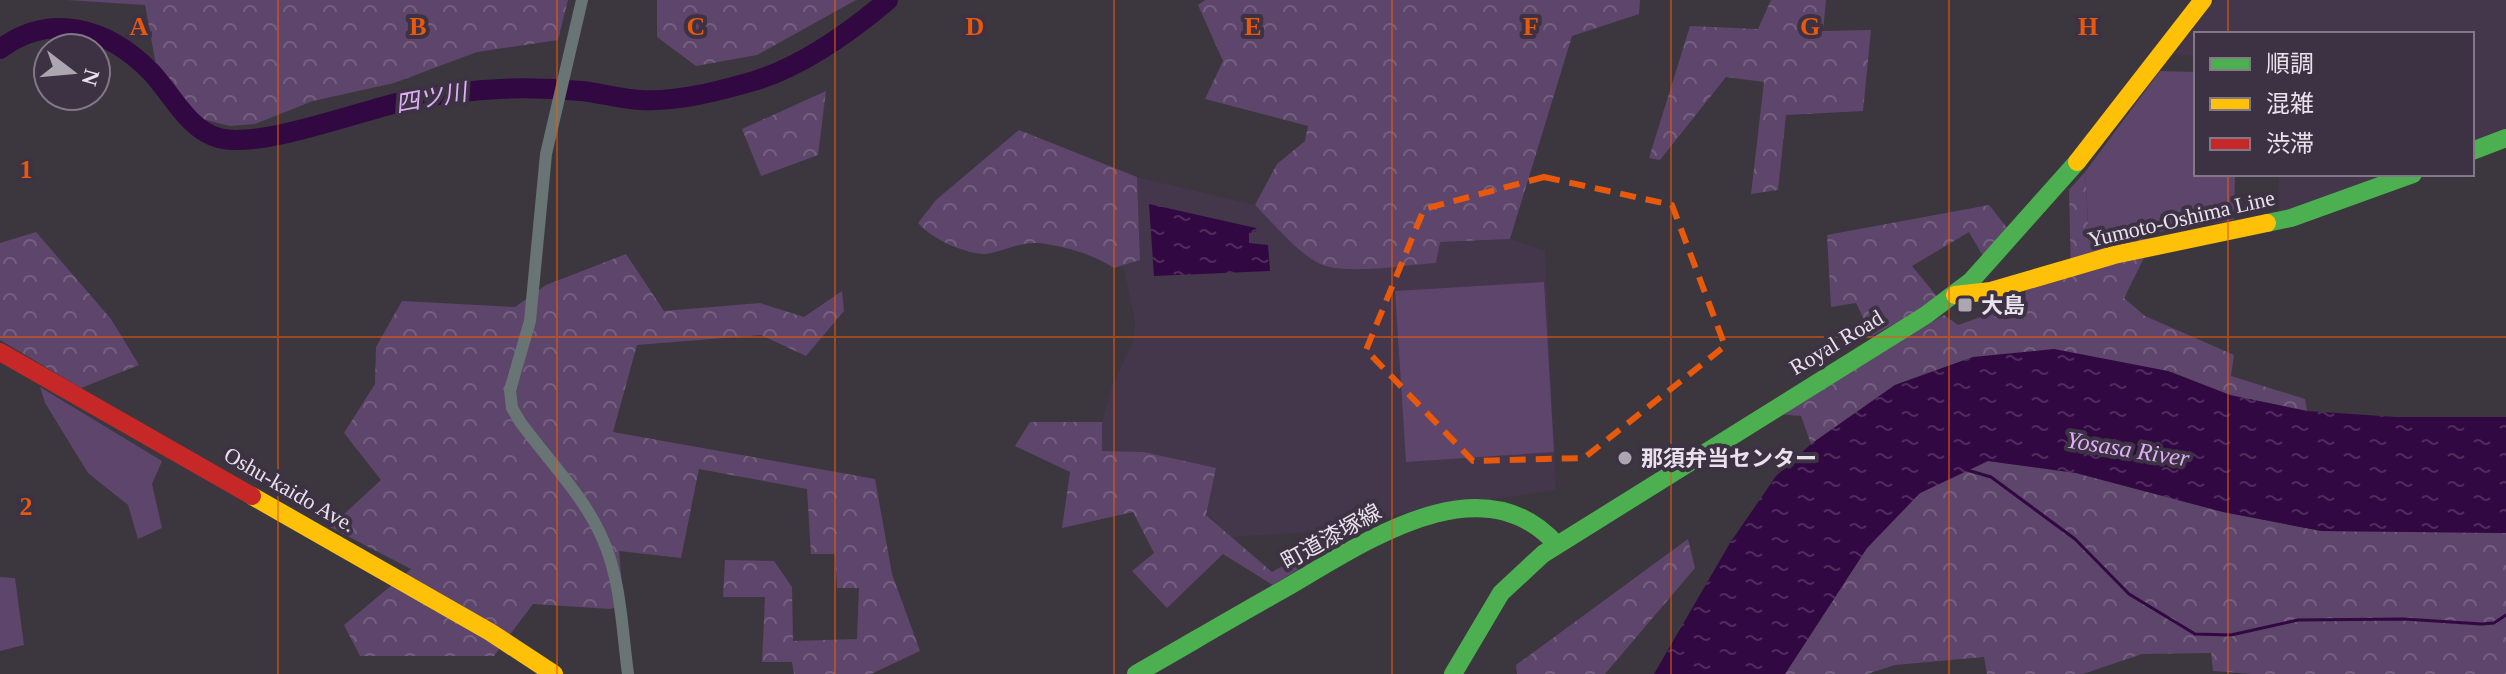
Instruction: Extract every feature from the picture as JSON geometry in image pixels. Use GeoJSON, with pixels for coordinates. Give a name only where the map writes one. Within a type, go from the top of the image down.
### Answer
{"type":"FeatureCollection","features":[{"type":"Feature","properties":{"kind":"main road","name":"Royal Road"},"geometry":{"type":"LineString","coordinates":[[1453,674],[1501,593],[1557,545],[1955,295],[2090,148],[2203,0]]}},
{"type":"Feature","properties":{"kind":"main road"},"geometry":{"type":"LineString","coordinates":[[2474,150],[2506,138]]}},
{"type":"Feature","properties":{"kind":"main road","name":"Yumoto-Oshima Line"},"geometry":{"type":"LineString","coordinates":[[1955,295],[1991,291],[2114,255],[2291,218],[2407,176]]}},
{"type":"Feature","properties":{"kind":"main road","name":"Oshu-kaido Ave."},"geometry":{"type":"LineString","coordinates":[[0,352],[490,632],[554,674]]}},
{"type":"Feature","properties":{"kind":"main road","name":"町道漆塚線"},"geometry":{"type":"LineString","coordinates":[[1136,674],[1376,536],[1418,518],[1475,509],[1498,510],[1538,522],[1557,545]]}},
{"type":"Feature","properties":{"kind":"street"},"geometry":{"type":"LineString","coordinates":[[582,0],[551,126],[530,321],[510,390],[512,408],[604,541],[615,582],[628,674]]}},
{"type":"Feature","properties":{"kind":"highlighted area"},"geometry":{"type":"Polygon","coordinates":[[[1544,177],[1672,205],[1725,346],[1584,458],[1473,461],[1366,350],[1424,209],[1544,177]]]}},
{"type":"Feature","properties":{"kind":"shaded area"},"geometry":{"type":"Polygon","coordinates":[[[2215,0],[2506,0],[2506,131],[2474,143],[2474,32],[2194,32],[2194,56],[2174,54],[2215,0]]]}},
{"type":"Feature","properties":{"kind":"shaded area"},"geometry":{"type":"Polygon","coordinates":[[[2279,176],[2381,176],[2279,213],[2279,176]]]}},
{"type":"Feature","properties":{"kind":"shaded area"},"geometry":{"type":"Polygon","coordinates":[[[1137,177],[1255,205],[1294,243],[1436,263],[1440,242],[1510,239],[1545,251],[1556,490],[1408,512],[1342,530],[1231,537],[1144,452],[1102,451],[1102,422],[1112,386],[1134,339],[1135,321],[1123,265],[1140,260],[1137,177]]]}},
{"type":"Feature","properties":{"kind":"green space"},"geometry":{"type":"Polygon","coordinates":[[[67,0],[568,0],[558,40],[477,52],[394,83],[313,101],[255,124],[230,126],[198,118],[156,65],[145,5],[67,0]]]}},
{"type":"Feature","properties":{"kind":"green space"},"geometry":{"type":"Polygon","coordinates":[[[657,0],[856,0],[757,55],[696,66],[657,37],[657,0]]]}},
{"type":"Feature","properties":{"kind":"green space"},"geometry":{"type":"Polygon","coordinates":[[[1205,0],[1640,0],[1639,14],[1572,36],[1510,239],[1440,242],[1436,263],[1351,269],[1325,266],[1307,256],[1255,205],[1277,164],[1305,141],[1308,126],[1205,99],[1223,61],[1198,5],[1205,0]]]}},
{"type":"Feature","properties":{"kind":"green space"},"geometry":{"type":"Polygon","coordinates":[[[1771,0],[1826,0],[1823,31],[1871,30],[1863,111],[1786,115],[1778,190],[1751,194],[1764,82],[1726,77],[1660,160],[1649,158],[1690,26],[1758,29],[1771,0]]]}},
{"type":"Feature","properties":{"kind":"green space"},"geometry":{"type":"Polygon","coordinates":[[[2160,71],[2194,72],[2194,176],[2235,176],[2234,220],[2089,243],[2085,172],[2160,71]]]}},
{"type":"Feature","properties":{"kind":"green space"},"geometry":{"type":"Polygon","coordinates":[[[826,91],[818,155],[761,176],[742,129],[826,91]]]}},
{"type":"Feature","properties":{"kind":"green space"},"geometry":{"type":"Polygon","coordinates":[[[1019,130],[1137,177],[1140,260],[1114,268],[1078,251],[1038,243],[976,253],[939,240],[918,223],[936,200],[1019,130]]]}},
{"type":"Feature","properties":{"kind":"green space"},"geometry":{"type":"Polygon","coordinates":[[[2085,172],[2089,243],[2147,235],[2146,254],[2124,298],[2145,316],[2234,355],[2231,376],[2305,399],[2307,411],[2230,395],[2171,372],[1973,357],[1895,385],[1811,444],[1801,416],[1778,414],[1944,315],[1958,325],[2026,301],[2025,288],[2071,274],[2069,190],[2085,172]]]}},
{"type":"Feature","properties":{"kind":"green space"},"geometry":{"type":"Polygon","coordinates":[[[1989,205],[2008,229],[1984,258],[1969,232],[1912,266],[1939,299],[1872,336],[1856,303],[1831,307],[1827,235],[1989,205]]]}},
{"type":"Feature","properties":{"kind":"green space"},"geometry":{"type":"Polygon","coordinates":[[[36,232],[111,319],[139,365],[81,388],[0,340],[0,243],[36,232]]]}},
{"type":"Feature","properties":{"kind":"green space"},"geometry":{"type":"Polygon","coordinates":[[[626,254],[664,311],[760,303],[804,317],[842,291],[844,311],[806,356],[761,335],[637,345],[613,432],[875,479],[892,574],[920,651],[871,674],[794,674],[792,662],[762,662],[765,597],[723,597],[725,560],[774,561],[792,587],[793,641],[857,639],[859,588],[837,588],[835,554],[811,554],[807,489],[699,469],[681,558],[619,551],[624,605],[610,609],[533,604],[494,656],[360,656],[344,625],[411,569],[330,527],[381,480],[344,433],[375,384],[376,347],[402,301],[515,307],[546,285],[626,254]]]}},
{"type":"Feature","properties":{"kind":"green space"},"geometry":{"type":"Polygon","coordinates":[[[1544,282],[1554,452],[1406,462],[1395,291],[1544,282]]]}},
{"type":"Feature","properties":{"kind":"green space"},"geometry":{"type":"Polygon","coordinates":[[[40,387],[162,461],[152,484],[162,528],[138,539],[128,505],[88,473],[45,403],[40,387]]]}},
{"type":"Feature","properties":{"kind":"green space"},"geometry":{"type":"Polygon","coordinates":[[[1030,422],[1102,422],[1102,451],[1144,452],[1216,468],[1206,515],[1272,572],[1342,533],[1348,538],[1273,585],[1223,554],[1167,608],[1132,571],[1154,553],[1133,512],[1062,528],[1070,472],[1015,446],[1030,422]]]}},
{"type":"Feature","properties":{"kind":"green space"},"geometry":{"type":"Polygon","coordinates":[[[1988,461],[2076,473],[2223,512],[2321,531],[2506,533],[2506,674],[2253,674],[2213,671],[2211,653],[2142,654],[2083,674],[1987,674],[1984,657],[1895,665],[1867,674],[1785,674],[1867,548],[1920,493],[1988,461]]]}},
{"type":"Feature","properties":{"kind":"green space"},"geometry":{"type":"Polygon","coordinates":[[[1688,539],[1695,568],[1605,674],[1517,674],[1516,665],[1688,539]]]}},
{"type":"Feature","properties":{"kind":"green space"},"geometry":{"type":"Polygon","coordinates":[[[0,577],[15,578],[24,645],[0,651],[0,577]]]}},
{"type":"Feature","properties":{"kind":"water"},"geometry":{"type":"Polygon","coordinates":[[[1149,204],[1256,228],[1257,231],[1249,233],[1249,243],[1268,245],[1270,271],[1154,276],[1149,204]]]}},
{"type":"Feature","properties":{"kind":"water","name":"Yosasa River"},"geometry":{"type":"Polygon","coordinates":[[[2054,349],[2168,371],[2230,395],[2307,411],[2396,417],[2506,417],[2506,533],[2321,531],[2223,512],[2076,473],[1988,461],[1920,493],[1867,548],[1785,674],[1654,674],[1730,543],[1776,476],[1811,444],[1895,385],[1973,357],[2054,349]]]}},
{"type":"Feature","properties":{"kind":"waterway","name":"四ツ川"},"geometry":{"type":"LineString","coordinates":[[0,49],[19,37],[39,30],[59,28],[98,35],[116,44],[151,72],[198,127],[219,138],[236,140],[283,134],[401,102],[468,91],[558,89],[655,100],[713,92],[790,67],[841,36],[888,0]]}},
{"type":"Feature","properties":{"kind":"waterway"},"geometry":{"type":"LineString","coordinates":[[1967,470],[1991,477],[2075,539],[2129,594],[2195,634],[2231,635],[2298,620],[2404,619],[2482,624],[2494,623],[2506,615]]}},
{"type":"Feature","properties":{"kind":"traffic: fast"},"geometry":{"type":"LineString","coordinates":[[2474,150],[2506,138]]}},
{"type":"Feature","properties":{"kind":"traffic: fast"},"geometry":{"type":"LineString","coordinates":[[1453,674],[1501,593],[1543,554],[1926,315],[1971,281],[2077,162]]}},
{"type":"Feature","properties":{"kind":"traffic: fast"},"geometry":{"type":"LineString","coordinates":[[2267,223],[2291,218],[2407,176]]}},
{"type":"Feature","properties":{"kind":"traffic: fast"},"geometry":{"type":"LineString","coordinates":[[1136,674],[1348,552],[1420,518],[1457,509],[1493,509],[1527,520],[1557,545]]}},
{"type":"Feature","properties":{"kind":"traffic: slow"},"geometry":{"type":"LineString","coordinates":[[2077,162],[2203,0]]}},
{"type":"Feature","properties":{"kind":"traffic: slow"},"geometry":{"type":"LineString","coordinates":[[1955,295],[1991,291],[2114,255],[2267,223]]}},
{"type":"Feature","properties":{"kind":"traffic: slow"},"geometry":{"type":"LineString","coordinates":[[252,496],[490,632],[554,674]]}},
{"type":"Feature","properties":{"kind":"traffic: jam"},"geometry":{"type":"LineString","coordinates":[[0,352],[252,496]]}},
{"type":"Feature","properties":{"kind":"place","name":"大島"},"geometry":{"type":"Point","coordinates":[1965,305]}},
{"type":"Feature","properties":{"kind":"place","name":"那須弁当センター"},"geometry":{"type":"Point","coordinates":[1625,458]}}]}
